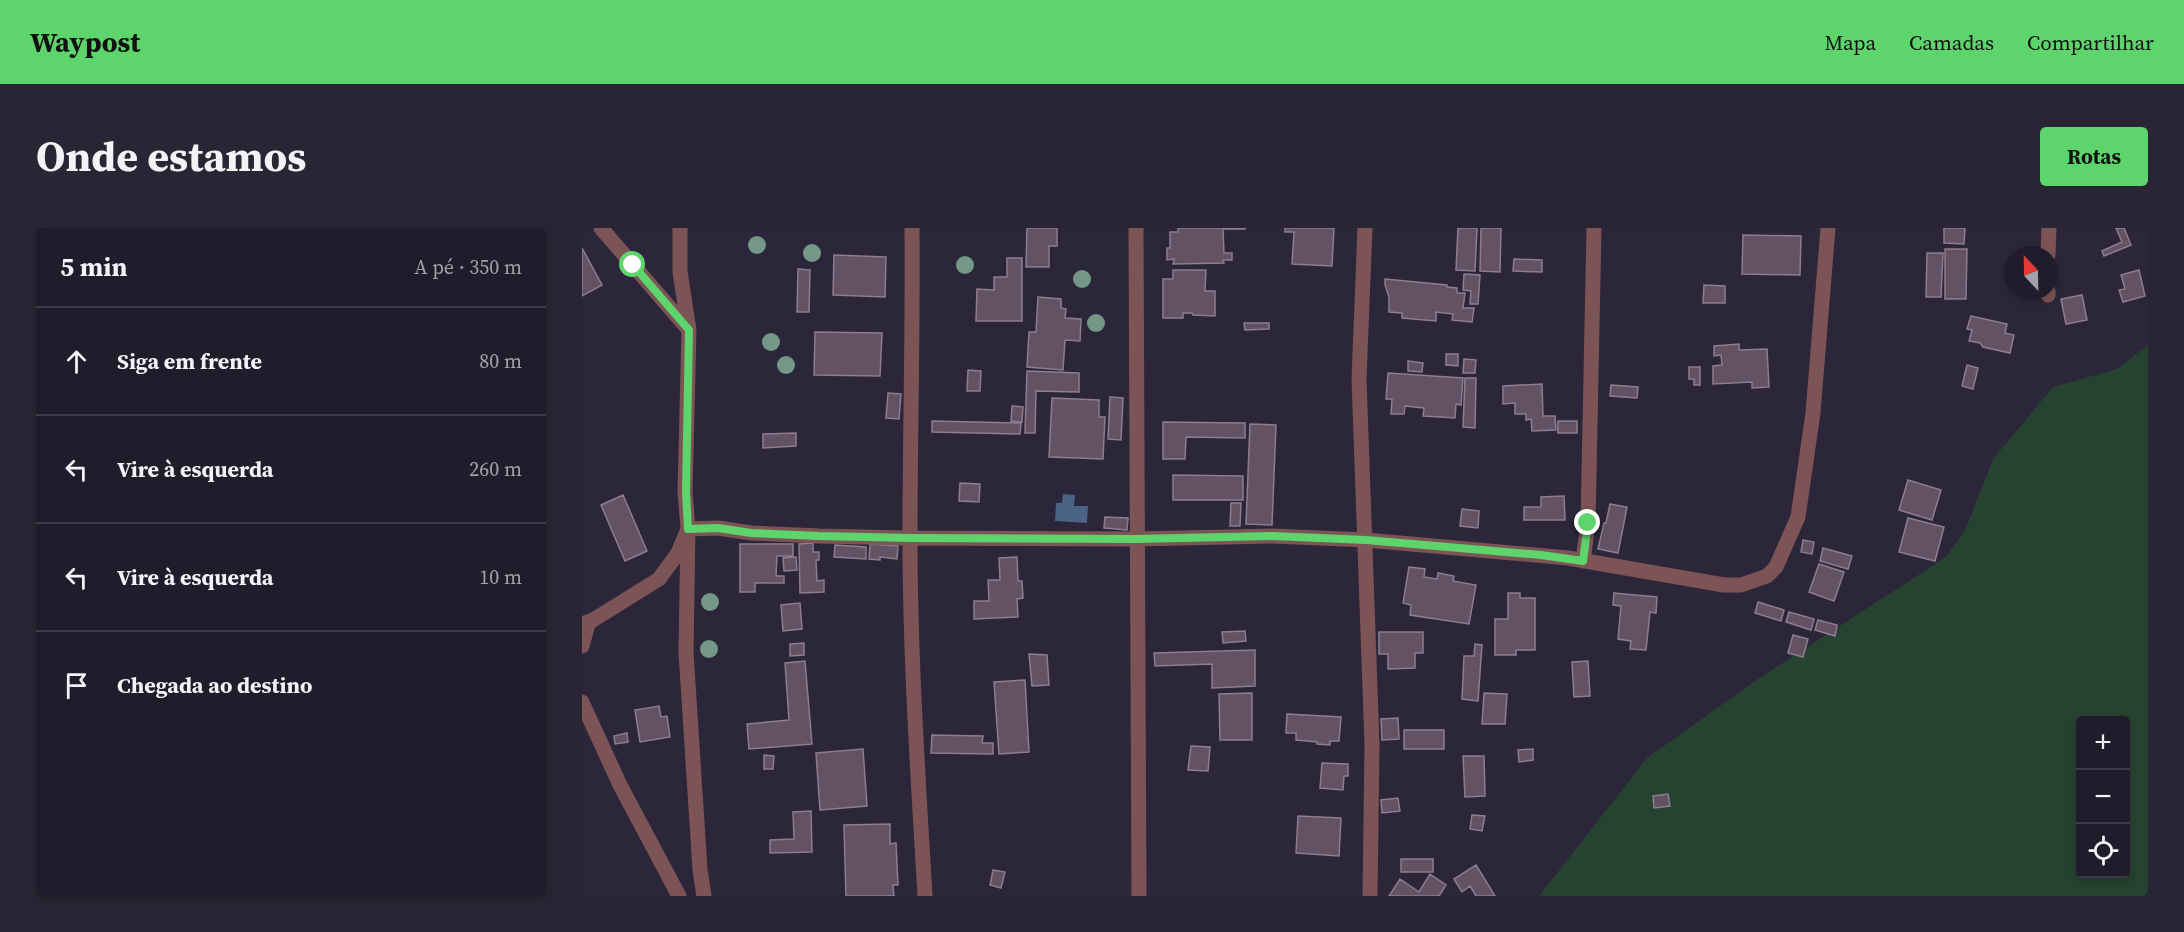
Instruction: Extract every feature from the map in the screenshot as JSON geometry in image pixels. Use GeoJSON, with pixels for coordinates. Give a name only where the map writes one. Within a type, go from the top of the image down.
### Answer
{"type":"FeatureCollection","features":[{"type":"Feature","properties":{"kind":"street"},"geometry":{"type":"LineString","coordinates":[[601,228],[689,330]]}},
{"type":"Feature","properties":{"kind":"street"},"geometry":{"type":"LineString","coordinates":[[680,228],[680,272],[689,330],[686,652],[700,870],[704,896]]}},
{"type":"Feature","properties":{"kind":"street"},"geometry":{"type":"LineString","coordinates":[[912,228],[914,344],[910,538],[914,715],[925,896]]}},
{"type":"Feature","properties":{"kind":"street"},"geometry":{"type":"LineString","coordinates":[[1136,228],[1139,896]]}},
{"type":"Feature","properties":{"kind":"street"},"geometry":{"type":"LineString","coordinates":[[1365,228],[1359,379],[1372,745],[1370,896]]}},
{"type":"Feature","properties":{"kind":"street"},"geometry":{"type":"LineString","coordinates":[[1583,561],[1588,523],[1594,228]]}},
{"type":"Feature","properties":{"kind":"street"},"geometry":{"type":"LineString","coordinates":[[688,529],[718,528],[751,533],[910,538],[1136,539],[1273,536],[1366,540],[1541,555],[1724,585],[1741,585],[1757,581],[1767,576],[1776,567],[1798,517],[1813,413],[1828,228]]}},
{"type":"Feature","properties":{"kind":"street"},"geometry":{"type":"LineString","coordinates":[[2048,246],[2049,228]]}},
{"type":"Feature","properties":{"kind":"street"},"geometry":{"type":"LineString","coordinates":[[582,646],[588,622],[659,579],[678,553],[688,529]]}},
{"type":"Feature","properties":{"kind":"street"},"geometry":{"type":"LineString","coordinates":[[659,579],[676,581],[685,592],[687,600]]}},
{"type":"Feature","properties":{"kind":"street"},"geometry":{"type":"LineString","coordinates":[[582,702],[620,785],[679,896]]}},
{"type":"Feature","properties":{"kind":"green space"},"geometry":{"type":"Polygon","coordinates":[[[2148,345],[2148,896],[1539,896],[1647,758],[1755,681],[1946,557],[1966,528],[1993,459],[2053,387],[2117,369],[2148,345]]]}},
{"type":"Feature","properties":{"kind":"water"},"geometry":{"type":"Polygon","coordinates":[[[1063,494],[1075,495],[1074,506],[1088,506],[1087,523],[1055,521],[1056,503],[1062,503],[1063,494]]]}},
{"type":"Feature","properties":{"kind":"building"},"geometry":{"type":"Polygon","coordinates":[[[1027,228],[1057,228],[1057,246],[1049,246],[1049,267],[1026,267],[1027,228]]]}},
{"type":"Feature","properties":{"kind":"building"},"geometry":{"type":"Polygon","coordinates":[[[1178,228],[1245,229],[1223,229],[1224,253],[1232,253],[1232,260],[1223,260],[1224,263],[1173,264],[1174,259],[1167,260],[1167,248],[1170,248],[1170,232],[1178,232],[1178,228]]]}},
{"type":"Feature","properties":{"kind":"building"},"geometry":{"type":"Polygon","coordinates":[[[1285,228],[1334,228],[1332,266],[1292,264],[1294,232],[1285,232],[1285,228]]]}},
{"type":"Feature","properties":{"kind":"building"},"geometry":{"type":"Polygon","coordinates":[[[1458,228],[1477,228],[1475,271],[1456,270],[1458,228]]]}},
{"type":"Feature","properties":{"kind":"building"},"geometry":{"type":"Polygon","coordinates":[[[1481,228],[1501,228],[1500,272],[1480,271],[1481,228]]]}},
{"type":"Feature","properties":{"kind":"building"},"geometry":{"type":"Polygon","coordinates":[[[1944,228],[1965,228],[1964,244],[1944,243],[1944,228]]]}},
{"type":"Feature","properties":{"kind":"building"},"geometry":{"type":"Polygon","coordinates":[[[2116,228],[2124,228],[2131,245],[2104,256],[2102,251],[2122,242],[2116,228]]]}},
{"type":"Feature","properties":{"kind":"building"},"geometry":{"type":"Polygon","coordinates":[[[1743,235],[1801,236],[1800,275],[1742,274],[1743,235]]]}},
{"type":"Feature","properties":{"kind":"building"},"geometry":{"type":"Polygon","coordinates":[[[582,248],[602,285],[582,296],[582,248]]]}},
{"type":"Feature","properties":{"kind":"building"},"geometry":{"type":"Polygon","coordinates":[[[1945,249],[1967,249],[1966,299],[1945,299],[1945,249]]]}},
{"type":"Feature","properties":{"kind":"building"},"geometry":{"type":"Polygon","coordinates":[[[1927,253],[1943,253],[1941,297],[1926,297],[1927,253]]]}},
{"type":"Feature","properties":{"kind":"building"},"geometry":{"type":"Polygon","coordinates":[[[834,255],[886,257],[885,297],[833,295],[834,255]]]}},
{"type":"Feature","properties":{"kind":"building"},"geometry":{"type":"Polygon","coordinates":[[[1007,258],[1022,258],[1022,321],[976,321],[977,289],[994,290],[994,277],[1007,277],[1007,258]]]}},
{"type":"Feature","properties":{"kind":"building"},"geometry":{"type":"Polygon","coordinates":[[[1514,259],[1542,260],[1542,272],[1513,271],[1514,259]]]}},
{"type":"Feature","properties":{"kind":"building"},"geometry":{"type":"Polygon","coordinates":[[[798,269],[810,270],[809,312],[797,312],[798,269]]]}},
{"type":"Feature","properties":{"kind":"building"},"geometry":{"type":"Polygon","coordinates":[[[1173,270],[1206,270],[1205,291],[1215,291],[1215,316],[1183,313],[1183,318],[1163,318],[1163,279],[1173,279],[1173,270]]]}},
{"type":"Feature","properties":{"kind":"building"},"geometry":{"type":"Polygon","coordinates":[[[2139,270],[2145,296],[2123,302],[2119,290],[2125,289],[2121,275],[2139,270]]]}},
{"type":"Feature","properties":{"kind":"building"},"geometry":{"type":"Polygon","coordinates":[[[1464,274],[1480,275],[1478,304],[1470,304],[1471,291],[1463,290],[1464,274]]]}},
{"type":"Feature","properties":{"kind":"building"},"geometry":{"type":"Polygon","coordinates":[[[1385,279],[1457,288],[1457,293],[1465,293],[1463,308],[1474,308],[1472,322],[1452,320],[1453,314],[1436,312],[1436,321],[1402,318],[1402,313],[1389,312],[1389,297],[1385,279]]]}},
{"type":"Feature","properties":{"kind":"building"},"geometry":{"type":"Polygon","coordinates":[[[1704,285],[1725,286],[1725,303],[1703,303],[1704,285]]]}},
{"type":"Feature","properties":{"kind":"building"},"geometry":{"type":"Polygon","coordinates":[[[2082,295],[2087,320],[2066,324],[2061,299],[2082,295]]]}},
{"type":"Feature","properties":{"kind":"building"},"geometry":{"type":"Polygon","coordinates":[[[1038,297],[1061,299],[1061,308],[1066,309],[1065,318],[1081,319],[1080,341],[1065,340],[1063,370],[1027,367],[1029,332],[1036,332],[1038,297]]]}},
{"type":"Feature","properties":{"kind":"building"},"geometry":{"type":"Polygon","coordinates":[[[1971,316],[2007,324],[2005,333],[2014,335],[2010,353],[1983,347],[1980,343],[1969,341],[1972,330],[1967,329],[1971,316]]]}},
{"type":"Feature","properties":{"kind":"building"},"geometry":{"type":"Polygon","coordinates":[[[1244,323],[1269,323],[1269,329],[1245,330],[1244,323]]]}},
{"type":"Feature","properties":{"kind":"building"},"geometry":{"type":"Polygon","coordinates":[[[815,332],[882,333],[880,376],[814,375],[815,332]]]}},
{"type":"Feature","properties":{"kind":"building"},"geometry":{"type":"Polygon","coordinates":[[[1739,344],[1739,350],[1767,349],[1769,387],[1752,388],[1752,382],[1713,384],[1713,366],[1722,365],[1721,355],[1714,356],[1714,346],[1739,344]]]}},
{"type":"Feature","properties":{"kind":"building"},"geometry":{"type":"Polygon","coordinates":[[[1446,354],[1458,354],[1458,366],[1446,365],[1446,354]]]}},
{"type":"Feature","properties":{"kind":"building"},"geometry":{"type":"Polygon","coordinates":[[[1464,359],[1476,360],[1475,373],[1463,373],[1464,359]]]}},
{"type":"Feature","properties":{"kind":"building"},"geometry":{"type":"Polygon","coordinates":[[[1408,361],[1423,363],[1422,372],[1408,371],[1408,361]]]}},
{"type":"Feature","properties":{"kind":"building"},"geometry":{"type":"Polygon","coordinates":[[[1967,365],[1978,368],[1973,389],[1962,386],[1967,365]]]}},
{"type":"Feature","properties":{"kind":"building"},"geometry":{"type":"Polygon","coordinates":[[[1689,367],[1700,367],[1700,385],[1694,385],[1694,379],[1689,379],[1689,367]]]}},
{"type":"Feature","properties":{"kind":"building"},"geometry":{"type":"Polygon","coordinates":[[[968,370],[981,371],[980,391],[967,391],[968,370]]]}},
{"type":"Feature","properties":{"kind":"building"},"geometry":{"type":"Polygon","coordinates":[[[1027,371],[1079,373],[1079,392],[1036,391],[1035,433],[1025,433],[1027,371]]]}},
{"type":"Feature","properties":{"kind":"building"},"geometry":{"type":"Polygon","coordinates":[[[1388,373],[1463,378],[1461,405],[1456,404],[1455,418],[1423,416],[1424,408],[1405,406],[1404,414],[1391,414],[1392,399],[1386,399],[1388,373]]]}},
{"type":"Feature","properties":{"kind":"building"},"geometry":{"type":"Polygon","coordinates":[[[1465,378],[1476,378],[1475,428],[1463,427],[1465,378]]]}},
{"type":"Feature","properties":{"kind":"building"},"geometry":{"type":"Polygon","coordinates":[[[1542,384],[1543,416],[1555,416],[1556,430],[1532,431],[1531,419],[1526,420],[1526,414],[1515,414],[1515,403],[1503,404],[1503,386],[1542,384]]]}},
{"type":"Feature","properties":{"kind":"building"},"geometry":{"type":"Polygon","coordinates":[[[1611,385],[1638,387],[1637,398],[1610,396],[1611,385]]]}},
{"type":"Feature","properties":{"kind":"building"},"geometry":{"type":"Polygon","coordinates":[[[888,393],[901,394],[899,419],[886,418],[888,393]]]}},
{"type":"Feature","properties":{"kind":"building"},"geometry":{"type":"Polygon","coordinates":[[[1110,397],[1123,398],[1121,440],[1108,439],[1110,397]]]}},
{"type":"Feature","properties":{"kind":"building"},"geometry":{"type":"Polygon","coordinates":[[[1052,398],[1099,400],[1099,417],[1105,417],[1103,459],[1049,457],[1052,398]]]}},
{"type":"Feature","properties":{"kind":"building"},"geometry":{"type":"Polygon","coordinates":[[[1012,406],[1023,407],[1022,422],[1011,421],[1012,406]]]}},
{"type":"Feature","properties":{"kind":"building"},"geometry":{"type":"Polygon","coordinates":[[[932,421],[1021,423],[1020,434],[932,432],[932,421]]]}},
{"type":"Feature","properties":{"kind":"building"},"geometry":{"type":"Polygon","coordinates":[[[1558,421],[1577,421],[1577,433],[1558,433],[1558,421]]]}},
{"type":"Feature","properties":{"kind":"building"},"geometry":{"type":"Polygon","coordinates":[[[1163,422],[1245,423],[1245,438],[1186,437],[1185,459],[1163,459],[1163,422]]]}},
{"type":"Feature","properties":{"kind":"building"},"geometry":{"type":"Polygon","coordinates":[[[1250,424],[1276,425],[1272,525],[1246,524],[1250,424]]]}},
{"type":"Feature","properties":{"kind":"building"},"geometry":{"type":"Polygon","coordinates":[[[796,433],[796,446],[763,448],[763,434],[796,433]]]}},
{"type":"Feature","properties":{"kind":"building"},"geometry":{"type":"Polygon","coordinates":[[[1173,475],[1243,476],[1243,500],[1173,500],[1173,475]]]}},
{"type":"Feature","properties":{"kind":"building"},"geometry":{"type":"Polygon","coordinates":[[[1908,480],[1941,490],[1932,520],[1899,510],[1908,480]]]}},
{"type":"Feature","properties":{"kind":"building"},"geometry":{"type":"Polygon","coordinates":[[[960,483],[980,484],[979,502],[959,501],[960,483]]]}},
{"type":"Feature","properties":{"kind":"building"},"geometry":{"type":"Polygon","coordinates":[[[623,495],[647,551],[625,561],[601,505],[623,495]]]}},
{"type":"Feature","properties":{"kind":"building"},"geometry":{"type":"Polygon","coordinates":[[[1564,496],[1565,520],[1524,520],[1524,507],[1541,507],[1541,497],[1564,496]]]}},
{"type":"Feature","properties":{"kind":"building"},"geometry":{"type":"Polygon","coordinates":[[[1231,503],[1241,503],[1240,526],[1230,526],[1231,503]]]}},
{"type":"Feature","properties":{"kind":"building"},"geometry":{"type":"Polygon","coordinates":[[[1610,504],[1627,507],[1618,553],[1598,549],[1610,504]]]}},
{"type":"Feature","properties":{"kind":"building"},"geometry":{"type":"Polygon","coordinates":[[[1462,509],[1479,511],[1478,528],[1460,526],[1462,509]]]}},
{"type":"Feature","properties":{"kind":"building"},"geometry":{"type":"Polygon","coordinates":[[[1105,517],[1128,518],[1127,530],[1104,528],[1105,517]]]}},
{"type":"Feature","properties":{"kind":"building"},"geometry":{"type":"Polygon","coordinates":[[[1908,518],[1944,527],[1935,561],[1899,552],[1908,518]]]}},
{"type":"Feature","properties":{"kind":"building"},"geometry":{"type":"Polygon","coordinates":[[[1803,540],[1814,542],[1812,554],[1801,552],[1803,540]]]}},
{"type":"Feature","properties":{"kind":"building"},"geometry":{"type":"Polygon","coordinates":[[[813,543],[813,552],[819,552],[819,560],[816,560],[817,581],[824,580],[824,592],[800,593],[799,544],[813,543]]]}},
{"type":"Feature","properties":{"kind":"building"},"geometry":{"type":"Polygon","coordinates":[[[740,544],[793,544],[793,556],[777,556],[776,576],[784,576],[784,583],[755,583],[755,592],[740,592],[740,544]]]}},
{"type":"Feature","properties":{"kind":"building"},"geometry":{"type":"Polygon","coordinates":[[[870,544],[898,546],[897,559],[880,557],[880,560],[869,559],[870,544]]]}},
{"type":"Feature","properties":{"kind":"building"},"geometry":{"type":"Polygon","coordinates":[[[835,545],[866,547],[866,559],[834,557],[835,545]]]}},
{"type":"Feature","properties":{"kind":"building"},"geometry":{"type":"Polygon","coordinates":[[[1823,548],[1852,556],[1848,569],[1820,561],[1823,548]]]}},
{"type":"Feature","properties":{"kind":"building"},"geometry":{"type":"Polygon","coordinates":[[[796,557],[797,570],[784,571],[783,558],[796,557]]]}},
{"type":"Feature","properties":{"kind":"building"},"geometry":{"type":"Polygon","coordinates":[[[1017,557],[1018,581],[1022,581],[1023,598],[1017,599],[1018,617],[974,619],[974,601],[989,601],[988,580],[1000,580],[999,558],[1017,557]]]}},
{"type":"Feature","properties":{"kind":"building"},"geometry":{"type":"Polygon","coordinates":[[[1819,564],[1844,572],[1834,601],[1809,592],[1819,564]]]}},
{"type":"Feature","properties":{"kind":"building"},"geometry":{"type":"Polygon","coordinates":[[[1409,567],[1425,569],[1424,577],[1437,579],[1438,573],[1454,576],[1453,581],[1476,585],[1469,624],[1410,615],[1411,605],[1403,603],[1409,567]]]}},
{"type":"Feature","properties":{"kind":"building"},"geometry":{"type":"Polygon","coordinates":[[[1508,593],[1520,593],[1520,598],[1535,598],[1535,650],[1516,650],[1516,655],[1495,655],[1495,619],[1508,619],[1508,593]]]}},
{"type":"Feature","properties":{"kind":"building"},"geometry":{"type":"Polygon","coordinates":[[[1614,593],[1657,597],[1656,613],[1650,612],[1646,650],[1630,649],[1631,641],[1618,639],[1621,606],[1613,605],[1614,593]]]}},
{"type":"Feature","properties":{"kind":"building"},"geometry":{"type":"Polygon","coordinates":[[[1758,602],[1784,610],[1781,621],[1755,613],[1758,602]]]}},
{"type":"Feature","properties":{"kind":"building"},"geometry":{"type":"Polygon","coordinates":[[[800,603],[802,629],[783,631],[781,605],[800,603]]]}},
{"type":"Feature","properties":{"kind":"building"},"geometry":{"type":"Polygon","coordinates":[[[1789,612],[1814,619],[1811,630],[1786,622],[1789,612]]]}},
{"type":"Feature","properties":{"kind":"building"},"geometry":{"type":"Polygon","coordinates":[[[1818,620],[1837,625],[1835,636],[1815,630],[1818,620]]]}},
{"type":"Feature","properties":{"kind":"building"},"geometry":{"type":"Polygon","coordinates":[[[1245,631],[1246,641],[1223,643],[1222,632],[1245,631]]]}},
{"type":"Feature","properties":{"kind":"building"},"geometry":{"type":"Polygon","coordinates":[[[1379,632],[1423,632],[1423,653],[1415,653],[1415,668],[1388,669],[1388,654],[1379,654],[1379,632]]]}},
{"type":"Feature","properties":{"kind":"building"},"geometry":{"type":"Polygon","coordinates":[[[1793,635],[1808,639],[1803,657],[1788,653],[1793,635]]]}},
{"type":"Feature","properties":{"kind":"building"},"geometry":{"type":"Polygon","coordinates":[[[804,643],[804,655],[790,656],[790,644],[804,643]]]}},
{"type":"Feature","properties":{"kind":"building"},"geometry":{"type":"Polygon","coordinates":[[[1475,644],[1482,645],[1478,701],[1462,699],[1464,656],[1474,656],[1475,644]]]}},
{"type":"Feature","properties":{"kind":"building"},"geometry":{"type":"Polygon","coordinates":[[[1255,650],[1255,686],[1212,688],[1212,664],[1155,666],[1154,653],[1255,650]]]}},
{"type":"Feature","properties":{"kind":"building"},"geometry":{"type":"Polygon","coordinates":[[[1029,654],[1047,655],[1049,685],[1032,686],[1029,654]]]}},
{"type":"Feature","properties":{"kind":"building"},"geometry":{"type":"Polygon","coordinates":[[[805,661],[812,744],[749,749],[747,724],[789,720],[785,663],[805,661]]]}},
{"type":"Feature","properties":{"kind":"building"},"geometry":{"type":"Polygon","coordinates":[[[1588,661],[1590,696],[1574,697],[1572,662],[1588,661]]]}},
{"type":"Feature","properties":{"kind":"building"},"geometry":{"type":"Polygon","coordinates":[[[1025,680],[1029,752],[999,754],[994,682],[1025,680]]]}},
{"type":"Feature","properties":{"kind":"building"},"geometry":{"type":"Polygon","coordinates":[[[1252,693],[1252,740],[1220,740],[1219,694],[1252,693]]]}},
{"type":"Feature","properties":{"kind":"building"},"geometry":{"type":"Polygon","coordinates":[[[1484,693],[1507,694],[1505,724],[1482,724],[1484,693]]]}},
{"type":"Feature","properties":{"kind":"building"},"geometry":{"type":"Polygon","coordinates":[[[659,706],[661,717],[667,716],[670,737],[640,742],[635,710],[659,706]]]}},
{"type":"Feature","properties":{"kind":"building"},"geometry":{"type":"Polygon","coordinates":[[[1287,714],[1341,717],[1339,741],[1330,741],[1330,745],[1296,740],[1296,733],[1286,733],[1287,714]]]}},
{"type":"Feature","properties":{"kind":"building"},"geometry":{"type":"Polygon","coordinates":[[[1398,718],[1399,739],[1382,740],[1381,719],[1398,718]]]}},
{"type":"Feature","properties":{"kind":"building"},"geometry":{"type":"Polygon","coordinates":[[[1404,730],[1444,730],[1444,749],[1404,749],[1404,730]]]}},
{"type":"Feature","properties":{"kind":"building"},"geometry":{"type":"Polygon","coordinates":[[[627,733],[628,742],[615,744],[614,736],[627,733]]]}},
{"type":"Feature","properties":{"kind":"building"},"geometry":{"type":"Polygon","coordinates":[[[932,735],[983,736],[982,743],[993,743],[993,754],[931,753],[932,735]]]}},
{"type":"Feature","properties":{"kind":"building"},"geometry":{"type":"Polygon","coordinates":[[[1191,746],[1210,747],[1208,771],[1188,770],[1191,746]]]}},
{"type":"Feature","properties":{"kind":"building"},"geometry":{"type":"Polygon","coordinates":[[[863,749],[867,806],[820,810],[816,753],[863,749]]]}},
{"type":"Feature","properties":{"kind":"building"},"geometry":{"type":"Polygon","coordinates":[[[1533,749],[1533,760],[1519,762],[1518,750],[1533,749]]]}},
{"type":"Feature","properties":{"kind":"building"},"geometry":{"type":"Polygon","coordinates":[[[764,755],[774,756],[773,769],[764,769],[764,755]]]}},
{"type":"Feature","properties":{"kind":"building"},"geometry":{"type":"Polygon","coordinates":[[[1463,756],[1484,756],[1485,796],[1465,797],[1463,756]]]}},
{"type":"Feature","properties":{"kind":"building"},"geometry":{"type":"Polygon","coordinates":[[[1322,763],[1348,764],[1348,776],[1344,776],[1343,790],[1320,788],[1322,763]]]}},
{"type":"Feature","properties":{"kind":"building"},"geometry":{"type":"Polygon","coordinates":[[[1668,794],[1670,806],[1654,808],[1653,796],[1668,794]]]}},
{"type":"Feature","properties":{"kind":"building"},"geometry":{"type":"Polygon","coordinates":[[[1398,798],[1400,811],[1382,813],[1381,800],[1398,798]]]}},
{"type":"Feature","properties":{"kind":"building"},"geometry":{"type":"Polygon","coordinates":[[[811,811],[812,852],[770,853],[770,840],[794,839],[793,812],[811,811]]]}},
{"type":"Feature","properties":{"kind":"building"},"geometry":{"type":"Polygon","coordinates":[[[1472,815],[1485,816],[1482,831],[1470,829],[1472,815]]]}},
{"type":"Feature","properties":{"kind":"building"},"geometry":{"type":"Polygon","coordinates":[[[1298,816],[1341,818],[1339,856],[1296,853],[1298,816]]]}},
{"type":"Feature","properties":{"kind":"building"},"geometry":{"type":"Polygon","coordinates":[[[890,824],[890,844],[896,843],[898,885],[893,885],[894,896],[846,896],[844,825],[890,824]]]}},
{"type":"Feature","properties":{"kind":"building"},"geometry":{"type":"Polygon","coordinates":[[[1401,859],[1433,859],[1433,872],[1401,872],[1401,859]]]}},
{"type":"Feature","properties":{"kind":"building"},"geometry":{"type":"Polygon","coordinates":[[[1476,865],[1495,896],[1476,896],[1470,886],[1462,892],[1454,879],[1476,865]]]}},
{"type":"Feature","properties":{"kind":"building"},"geometry":{"type":"Polygon","coordinates":[[[993,870],[1005,872],[1001,888],[990,885],[993,870]]]}},
{"type":"Feature","properties":{"kind":"building"},"geometry":{"type":"Polygon","coordinates":[[[1430,874],[1446,885],[1439,896],[1389,896],[1400,879],[1419,892],[1430,874]]]}},
{"type":"Feature","properties":{"kind":"route"},"geometry":{"type":"LineString","coordinates":[[633,265],[689,330],[686,492],[688,529],[718,528],[751,533],[910,538],[1136,539],[1273,536],[1366,540],[1541,555],[1583,561],[1588,523]]}}]}
